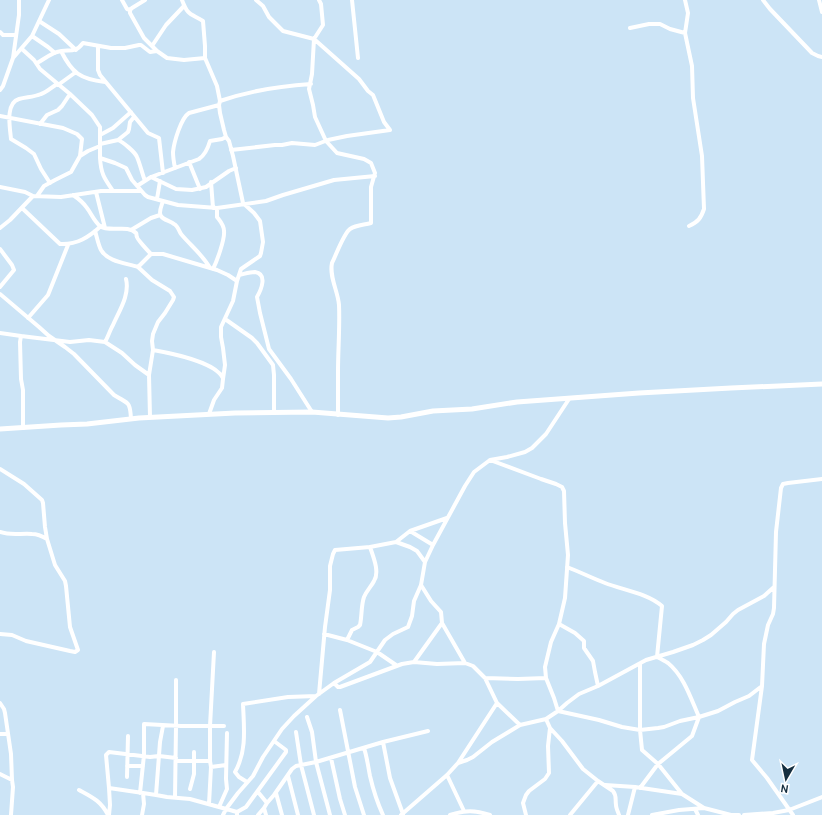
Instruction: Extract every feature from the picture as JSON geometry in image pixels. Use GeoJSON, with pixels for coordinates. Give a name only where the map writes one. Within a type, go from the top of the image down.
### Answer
{"type":"FeatureCollection","features":[{"type":"Feature","properties":{"kind":"street"},"geometry":{"type":"LineString","coordinates":[[0,90],[3,86],[13,58],[19,15],[19,0]]}},
{"type":"Feature","properties":{"kind":"street"},"geometry":{"type":"LineString","coordinates":[[13,58],[32,36],[49,0]]}},
{"type":"Feature","properties":{"kind":"street"},"geometry":{"type":"LineString","coordinates":[[122,0],[127,9],[130,10],[130,13],[144,38],[157,51],[167,58],[184,60],[205,58]]}},
{"type":"Feature","properties":{"kind":"street"},"geometry":{"type":"LineString","coordinates":[[130,10],[145,0]]}},
{"type":"Feature","properties":{"kind":"street"},"geometry":{"type":"LineString","coordinates":[[182,0],[189,14],[203,21],[205,58],[217,86],[220,113],[226,137],[229,141],[244,203],[260,221],[263,242],[260,256],[241,269],[233,301],[221,327],[220,332],[225,362],[222,388],[214,400],[209,414]]}},
{"type":"Feature","properties":{"kind":"street"},"geometry":{"type":"LineString","coordinates":[[231,150],[292,143],[312,146],[347,136],[390,130],[384,122],[372,96],[359,79],[314,39],[281,30],[269,17],[264,6],[256,0]]}},
{"type":"Feature","properties":{"kind":"street"},"geometry":{"type":"LineString","coordinates":[[319,0],[321,2],[323,25],[314,39],[312,74],[309,89],[315,117],[326,141],[337,154],[364,159],[371,163],[375,173],[371,187],[371,223],[362,224],[349,230],[344,236],[331,267],[337,291],[340,326],[338,415]]}},
{"type":"Feature","properties":{"kind":"street"},"geometry":{"type":"LineString","coordinates":[[352,0],[358,58]]}},
{"type":"Feature","properties":{"kind":"street"},"geometry":{"type":"LineString","coordinates":[[686,0],[688,12],[685,33],[692,66],[692,98],[702,156],[704,209],[697,222],[689,226]]}},
{"type":"Feature","properties":{"kind":"street"},"geometry":{"type":"LineString","coordinates":[[762,0],[812,53],[822,57]]}},
{"type":"Feature","properties":{"kind":"street"},"geometry":{"type":"LineString","coordinates":[[819,0],[822,12]]}},
{"type":"Feature","properties":{"kind":"street"},"geometry":{"type":"LineString","coordinates":[[152,46],[166,25],[184,6]]}},
{"type":"Feature","properties":{"kind":"street"},"geometry":{"type":"LineString","coordinates":[[39,21],[59,34],[76,50]]}},
{"type":"Feature","properties":{"kind":"street"},"geometry":{"type":"LineString","coordinates":[[630,28],[650,24],[660,24],[670,29],[685,33]]}},
{"type":"Feature","properties":{"kind":"street"},"geometry":{"type":"LineString","coordinates":[[0,32],[3,35],[16,35]]}},
{"type":"Feature","properties":{"kind":"street"},"geometry":{"type":"LineString","coordinates":[[32,36],[55,53]]}},
{"type":"Feature","properties":{"kind":"street"},"geometry":{"type":"LineString","coordinates":[[37,63],[61,51],[76,50],[80,48],[83,43],[111,48],[125,48],[142,45],[150,52],[157,51]]}},
{"type":"Feature","properties":{"kind":"street"},"geometry":{"type":"LineString","coordinates":[[98,46],[98,70],[100,76],[148,132],[159,138],[163,172]]}},
{"type":"Feature","properties":{"kind":"street"},"geometry":{"type":"LineString","coordinates":[[22,49],[46,74],[92,115],[100,127],[101,172],[113,191]]}},
{"type":"Feature","properties":{"kind":"street"},"geometry":{"type":"LineString","coordinates":[[61,51],[67,62],[76,72],[86,78],[105,82]]}},
{"type":"Feature","properties":{"kind":"street"},"geometry":{"type":"LineString","coordinates":[[50,183],[34,154],[11,139],[9,117],[14,102],[18,99],[43,94],[76,72]]}},
{"type":"Feature","properties":{"kind":"street"},"geometry":{"type":"LineString","coordinates":[[175,168],[173,152],[174,144],[186,115],[240,95],[271,88],[311,84]]}},
{"type":"Feature","properties":{"kind":"street"},"geometry":{"type":"LineString","coordinates":[[40,124],[47,115],[58,110],[62,106],[70,94]]}},
{"type":"Feature","properties":{"kind":"street"},"geometry":{"type":"LineString","coordinates":[[100,135],[113,128],[131,112]]}},
{"type":"Feature","properties":{"kind":"street"},"geometry":{"type":"LineString","coordinates":[[0,116],[63,128],[79,135],[82,139],[80,156],[70,172],[44,186],[0,228]]}},
{"type":"Feature","properties":{"kind":"street"},"geometry":{"type":"LineString","coordinates":[[80,156],[100,145],[118,140],[128,132],[130,122],[134,117]]}},
{"type":"Feature","properties":{"kind":"street"},"geometry":{"type":"LineString","coordinates":[[137,186],[151,177],[199,159],[210,141],[226,137]]}},
{"type":"Feature","properties":{"kind":"street"},"geometry":{"type":"LineString","coordinates":[[118,140],[124,143],[136,155],[145,181]]}},
{"type":"Feature","properties":{"kind":"street"},"geometry":{"type":"LineString","coordinates":[[100,158],[126,168],[132,180],[148,197],[178,205],[215,208],[266,201],[283,194],[334,180],[375,176]]}},
{"type":"Feature","properties":{"kind":"street"},"geometry":{"type":"LineString","coordinates":[[189,162],[200,188]]}},
{"type":"Feature","properties":{"kind":"street"},"geometry":{"type":"LineString","coordinates":[[151,177],[176,189],[192,190],[206,187],[211,182],[236,168]]}},
{"type":"Feature","properties":{"kind":"street"},"geometry":{"type":"LineString","coordinates":[[157,199],[160,181]]}},
{"type":"Feature","properties":{"kind":"street"},"geometry":{"type":"LineString","coordinates":[[211,182],[216,217],[223,225],[224,233],[216,262],[211,268]]}},
{"type":"Feature","properties":{"kind":"street"},"geometry":{"type":"LineString","coordinates":[[0,187],[25,192],[35,196],[61,196],[113,191],[141,191]]}},
{"type":"Feature","properties":{"kind":"street"},"geometry":{"type":"LineString","coordinates":[[96,192],[103,227]]}},
{"type":"Feature","properties":{"kind":"street"},"geometry":{"type":"LineString","coordinates":[[73,195],[81,200],[97,223],[103,227],[134,230],[138,240],[151,254]]}},
{"type":"Feature","properties":{"kind":"street"},"geometry":{"type":"LineString","coordinates":[[160,215],[163,201]]}},
{"type":"Feature","properties":{"kind":"street"},"geometry":{"type":"LineString","coordinates":[[22,208],[60,244],[68,245],[77,242],[103,227]]}},
{"type":"Feature","properties":{"kind":"street"},"geometry":{"type":"LineString","coordinates":[[160,215],[174,224],[180,233],[205,259],[211,268]]}},
{"type":"Feature","properties":{"kind":"street"},"geometry":{"type":"LineString","coordinates":[[130,230],[151,218],[160,215]]}},
{"type":"Feature","properties":{"kind":"street"},"geometry":{"type":"LineString","coordinates":[[95,231],[101,250],[106,255],[122,263],[138,267],[152,280],[170,291],[174,297],[156,326],[153,334],[153,350],[149,375],[150,417]]}},
{"type":"Feature","properties":{"kind":"street"},"geometry":{"type":"LineString","coordinates":[[28,318],[48,295],[68,245]]}},
{"type":"Feature","properties":{"kind":"street"},"geometry":{"type":"LineString","coordinates":[[0,249],[14,268],[14,271],[0,287]]}},
{"type":"Feature","properties":{"kind":"street"},"geometry":{"type":"LineString","coordinates":[[138,267],[151,254],[163,254],[211,268],[228,275],[237,281]]}},
{"type":"Feature","properties":{"kind":"street"},"geometry":{"type":"LineString","coordinates":[[239,275],[253,272],[260,274],[262,278],[262,287],[257,297],[269,349],[291,379],[312,412]]}},
{"type":"Feature","properties":{"kind":"street"},"geometry":{"type":"LineString","coordinates":[[105,342],[124,300],[127,283],[126,279]]}},
{"type":"Feature","properties":{"kind":"street"},"geometry":{"type":"LineString","coordinates":[[0,294],[49,336],[66,347],[114,394],[129,404],[131,407],[131,419]]}},
{"type":"Feature","properties":{"kind":"street"},"geometry":{"type":"LineString","coordinates":[[225,319],[252,338],[273,365],[274,413]]}},
{"type":"Feature","properties":{"kind":"street"},"geometry":{"type":"LineString","coordinates":[[0,333],[57,341],[73,342],[89,340],[105,342],[122,353],[149,375]]}},
{"type":"Feature","properties":{"kind":"street"},"geometry":{"type":"LineString","coordinates":[[21,336],[23,428]]}},
{"type":"Feature","properties":{"kind":"street"},"geometry":{"type":"LineString","coordinates":[[153,350],[180,356],[201,363],[220,373],[223,379]]}},
{"type":"Feature","properties":{"kind":"street"},"geometry":{"type":"LineString","coordinates":[[0,429],[61,424],[87,424],[150,417],[235,413],[312,412],[388,418],[433,411],[472,409],[517,402],[639,393],[822,384]]}},
{"type":"Feature","properties":{"kind":"street"},"geometry":{"type":"LineString","coordinates":[[223,815],[252,776],[282,729],[294,716],[334,683],[370,662],[382,644],[390,636],[407,628],[412,616],[414,601],[421,585],[425,562],[432,545],[474,472],[490,460],[525,452],[532,448],[546,434],[568,399]]}},
{"type":"Feature","properties":{"kind":"street"},"geometry":{"type":"LineString","coordinates":[[490,460],[556,484],[564,491],[568,555],[565,598],[559,624],[551,642],[545,667],[546,678],[558,711]]}},
{"type":"Feature","properties":{"kind":"street"},"geometry":{"type":"LineString","coordinates":[[0,469],[24,484],[42,500],[47,539],[55,565],[65,581],[70,627],[78,650],[75,652],[70,651],[26,641],[12,635],[0,634]]}},
{"type":"Feature","properties":{"kind":"street"},"geometry":{"type":"LineString","coordinates":[[793,815],[767,778],[752,760],[762,686],[764,644],[768,625],[774,608],[776,532],[781,486],[788,483],[822,480]]}},
{"type":"Feature","properties":{"kind":"street"},"geometry":{"type":"LineString","coordinates":[[318,695],[330,590],[332,554],[335,550],[370,547],[396,542],[410,531],[447,518]]}},
{"type":"Feature","properties":{"kind":"street"},"geometry":{"type":"LineString","coordinates":[[410,531],[432,545]]}},
{"type":"Feature","properties":{"kind":"street"},"geometry":{"type":"LineString","coordinates":[[0,532],[15,535],[40,535],[47,539]]}},
{"type":"Feature","properties":{"kind":"street"},"geometry":{"type":"LineString","coordinates":[[396,542],[414,549],[425,562]]}},
{"type":"Feature","properties":{"kind":"street"},"geometry":{"type":"LineString","coordinates":[[347,640],[352,630],[360,625],[365,595],[376,579],[375,563],[370,547]]}},
{"type":"Feature","properties":{"kind":"street"},"geometry":{"type":"LineString","coordinates":[[568,566],[605,583],[638,593],[661,605],[663,608],[657,657]]}},
{"type":"Feature","properties":{"kind":"street"},"geometry":{"type":"LineString","coordinates":[[421,585],[441,612],[442,623],[465,663]]}},
{"type":"Feature","properties":{"kind":"street"},"geometry":{"type":"LineString","coordinates":[[458,763],[473,758],[492,742],[520,725],[546,719],[579,694],[598,686],[640,664],[703,640],[723,625],[733,614],[764,596],[774,587]]}},
{"type":"Feature","properties":{"kind":"street"},"geometry":{"type":"LineString","coordinates":[[414,662],[442,623]]}},
{"type":"Feature","properties":{"kind":"street"},"geometry":{"type":"LineString","coordinates":[[559,624],[575,633],[584,641],[584,648],[593,661],[598,686]]}},
{"type":"Feature","properties":{"kind":"street"},"geometry":{"type":"LineString","coordinates":[[324,634],[347,640],[377,652],[396,666]]}},
{"type":"Feature","properties":{"kind":"street"},"geometry":{"type":"LineString","coordinates":[[209,804],[211,767],[210,726],[214,652]]}},
{"type":"Feature","properties":{"kind":"street"},"geometry":{"type":"LineString","coordinates":[[640,788],[658,764],[692,736],[699,717],[680,678],[668,664],[657,657]]}},
{"type":"Feature","properties":{"kind":"street"},"geometry":{"type":"LineString","coordinates":[[334,683],[340,687],[396,666],[414,662],[437,664],[465,663],[473,666],[486,678],[497,703],[520,725]]}},
{"type":"Feature","properties":{"kind":"street"},"geometry":{"type":"LineString","coordinates":[[640,664],[640,730],[642,750],[658,764],[682,794],[704,808],[731,815],[739,815]]}},
{"type":"Feature","properties":{"kind":"street"},"geometry":{"type":"LineString","coordinates":[[486,678],[546,678]]}},
{"type":"Feature","properties":{"kind":"street"},"geometry":{"type":"LineString","coordinates":[[175,798],[176,680]]}},
{"type":"Feature","properties":{"kind":"street"},"geometry":{"type":"LineString","coordinates":[[558,711],[640,730],[664,727],[680,721],[718,711],[749,696],[762,686]]}},
{"type":"Feature","properties":{"kind":"street"},"geometry":{"type":"LineString","coordinates":[[247,782],[239,777],[235,772],[239,767],[244,747],[243,704],[318,695]]}},
{"type":"Feature","properties":{"kind":"street"},"geometry":{"type":"LineString","coordinates":[[383,742],[390,778],[402,814],[447,775],[458,763],[497,703]]}},
{"type":"Feature","properties":{"kind":"street"},"geometry":{"type":"LineString","coordinates":[[1,704],[5,713],[14,787],[11,815]]}},
{"type":"Feature","properties":{"kind":"street"},"geometry":{"type":"LineString","coordinates":[[340,710],[355,786],[364,815]]}},
{"type":"Feature","properties":{"kind":"street"},"geometry":{"type":"LineString","coordinates":[[307,717],[312,732],[316,762],[330,815]]}},
{"type":"Feature","properties":{"kind":"street"},"geometry":{"type":"LineString","coordinates":[[546,719],[550,728],[583,769],[598,782],[613,791],[616,796],[616,806],[619,815]]}},
{"type":"Feature","properties":{"kind":"street"},"geometry":{"type":"LineString","coordinates":[[142,815],[144,804],[141,793],[144,755],[144,724],[163,726],[224,726]]}},
{"type":"Feature","properties":{"kind":"street"},"geometry":{"type":"LineString","coordinates":[[156,794],[160,742],[163,726]]}},
{"type":"Feature","properties":{"kind":"street"},"geometry":{"type":"LineString","coordinates":[[526,815],[524,803],[526,795],[545,779],[548,773],[550,728]]}},
{"type":"Feature","properties":{"kind":"street"},"geometry":{"type":"LineString","coordinates":[[258,815],[276,793],[292,769],[296,766],[316,762],[383,742],[428,731]]}},
{"type":"Feature","properties":{"kind":"street"},"geometry":{"type":"LineString","coordinates":[[296,732],[301,765],[314,815]]}},
{"type":"Feature","properties":{"kind":"street"},"geometry":{"type":"LineString","coordinates":[[219,806],[227,789],[227,733]]}},
{"type":"Feature","properties":{"kind":"street"},"geometry":{"type":"LineString","coordinates":[[0,734],[7,734]]}},
{"type":"Feature","properties":{"kind":"street"},"geometry":{"type":"LineString","coordinates":[[127,777],[128,736]]}},
{"type":"Feature","properties":{"kind":"street"},"geometry":{"type":"LineString","coordinates":[[109,788],[190,799],[219,806],[237,814],[246,807],[258,792],[286,752],[286,750],[274,741]]}},
{"type":"Feature","properties":{"kind":"street"},"geometry":{"type":"LineString","coordinates":[[364,748],[378,804],[383,815]]}},
{"type":"Feature","properties":{"kind":"street"},"geometry":{"type":"LineString","coordinates":[[190,789],[194,774],[194,752]]}},
{"type":"Feature","properties":{"kind":"street"},"geometry":{"type":"LineString","coordinates":[[108,815],[110,805],[107,753],[127,753],[150,757],[159,756],[210,762]]}},
{"type":"Feature","properties":{"kind":"street"},"geometry":{"type":"LineString","coordinates":[[331,758],[345,815]]}},
{"type":"Feature","properties":{"kind":"street"},"geometry":{"type":"LineString","coordinates":[[211,767],[226,765]]}},
{"type":"Feature","properties":{"kind":"street"},"geometry":{"type":"LineString","coordinates":[[127,766],[142,766]]}},
{"type":"Feature","properties":{"kind":"street"},"geometry":{"type":"LineString","coordinates":[[0,774],[12,780]]}},
{"type":"Feature","properties":{"kind":"street"},"geometry":{"type":"LineString","coordinates":[[447,775],[464,811]]}},
{"type":"Feature","properties":{"kind":"street"},"geometry":{"type":"LineString","coordinates":[[288,776],[298,815]]}},
{"type":"Feature","properties":{"kind":"street"},"geometry":{"type":"LineString","coordinates":[[570,815],[598,782]]}},
{"type":"Feature","properties":{"kind":"street"},"geometry":{"type":"LineString","coordinates":[[604,785],[635,787],[682,794]]}},
{"type":"Feature","properties":{"kind":"street"},"geometry":{"type":"LineString","coordinates":[[628,815],[635,787]]}},
{"type":"Feature","properties":{"kind":"street"},"geometry":{"type":"LineString","coordinates":[[79,790],[98,801],[108,815]]}},
{"type":"Feature","properties":{"kind":"street"},"geometry":{"type":"LineString","coordinates":[[258,792],[267,803]]}},
{"type":"Feature","properties":{"kind":"street"},"geometry":{"type":"LineString","coordinates":[[276,793],[282,815]]}},
{"type":"Feature","properties":{"kind":"street"},"geometry":{"type":"LineString","coordinates":[[744,815],[773,813],[789,810],[822,797]]}},
{"type":"Feature","properties":{"kind":"street"},"geometry":{"type":"LineString","coordinates":[[264,808],[266,815]]}},
{"type":"Feature","properties":{"kind":"street"},"geometry":{"type":"LineString","coordinates":[[652,815],[679,810],[704,808]]}},
{"type":"Feature","properties":{"kind":"street"},"geometry":{"type":"LineString","coordinates":[[695,809],[698,815]]}},
{"type":"Feature","properties":{"kind":"street"},"geometry":{"type":"LineString","coordinates":[[679,810],[680,815]]}},
{"type":"Feature","properties":{"kind":"street"},"geometry":{"type":"LineString","coordinates":[[450,815],[464,811],[480,812],[487,815]]}}]}
